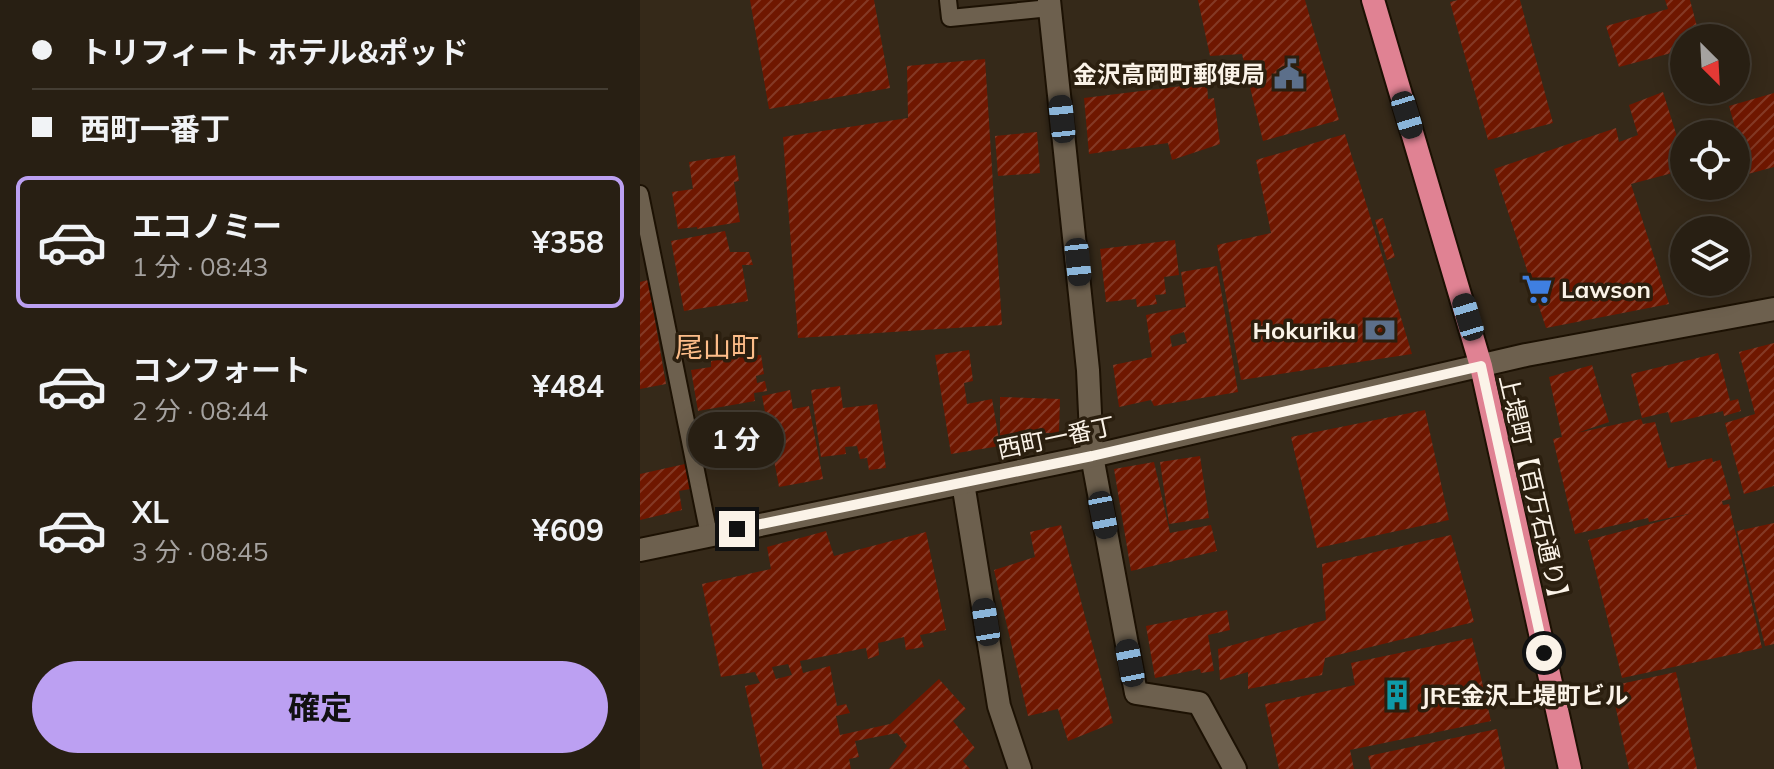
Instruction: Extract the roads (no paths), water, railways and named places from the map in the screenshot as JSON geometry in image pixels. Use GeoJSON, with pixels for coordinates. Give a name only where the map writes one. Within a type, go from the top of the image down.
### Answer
{"type":"FeatureCollection","features":[{"type":"Feature","properties":{"kind":"highway","name":"上堤町【百万石通り】"},"geometry":{"type":"LineString","coordinates":[[1373,0],[1481,366],[1570,769]]}},
{"type":"Feature","properties":{"kind":"street"},"geometry":{"type":"LineString","coordinates":[[1049,4],[1088,370],[1092,456],[1136,693],[1199,703],[1235,769]]}},
{"type":"Feature","properties":{"kind":"street","name":"西町一番丁"},"geometry":{"type":"LineString","coordinates":[[640,550],[1092,456],[1526,355],[1774,309]]}},
{"type":"Feature","properties":{"kind":"street"},"geometry":{"type":"LineString","coordinates":[[963,483],[999,706],[1020,769]]}},
{"type":"Feature","properties":{"kind":"lane"},"geometry":{"type":"LineString","coordinates":[[948,0],[950,18],[1049,4]]}},
{"type":"Feature","properties":{"kind":"lane"},"geometry":{"type":"LineString","coordinates":[[640,194],[709,535]]}},
{"type":"Feature","properties":{"kind":"place","name":"金沢高岡町郵便局"},"geometry":{"type":"Point","coordinates":[1289,74]}},
{"type":"Feature","properties":{"kind":"place","name":"Lawson"},"geometry":{"type":"Point","coordinates":[1537,289]}},
{"type":"Feature","properties":{"kind":"place","name":"Hokuriku"},"geometry":{"type":"Point","coordinates":[1380,330]}},
{"type":"Feature","properties":{"kind":"place","name":"JRE金沢上堤町ビル"},"geometry":{"type":"Point","coordinates":[1397,695]}},
{"type":"Feature","properties":{"kind":"district","name":"尾山町"},"geometry":{"type":"Point","coordinates":[717,346]}}]}
